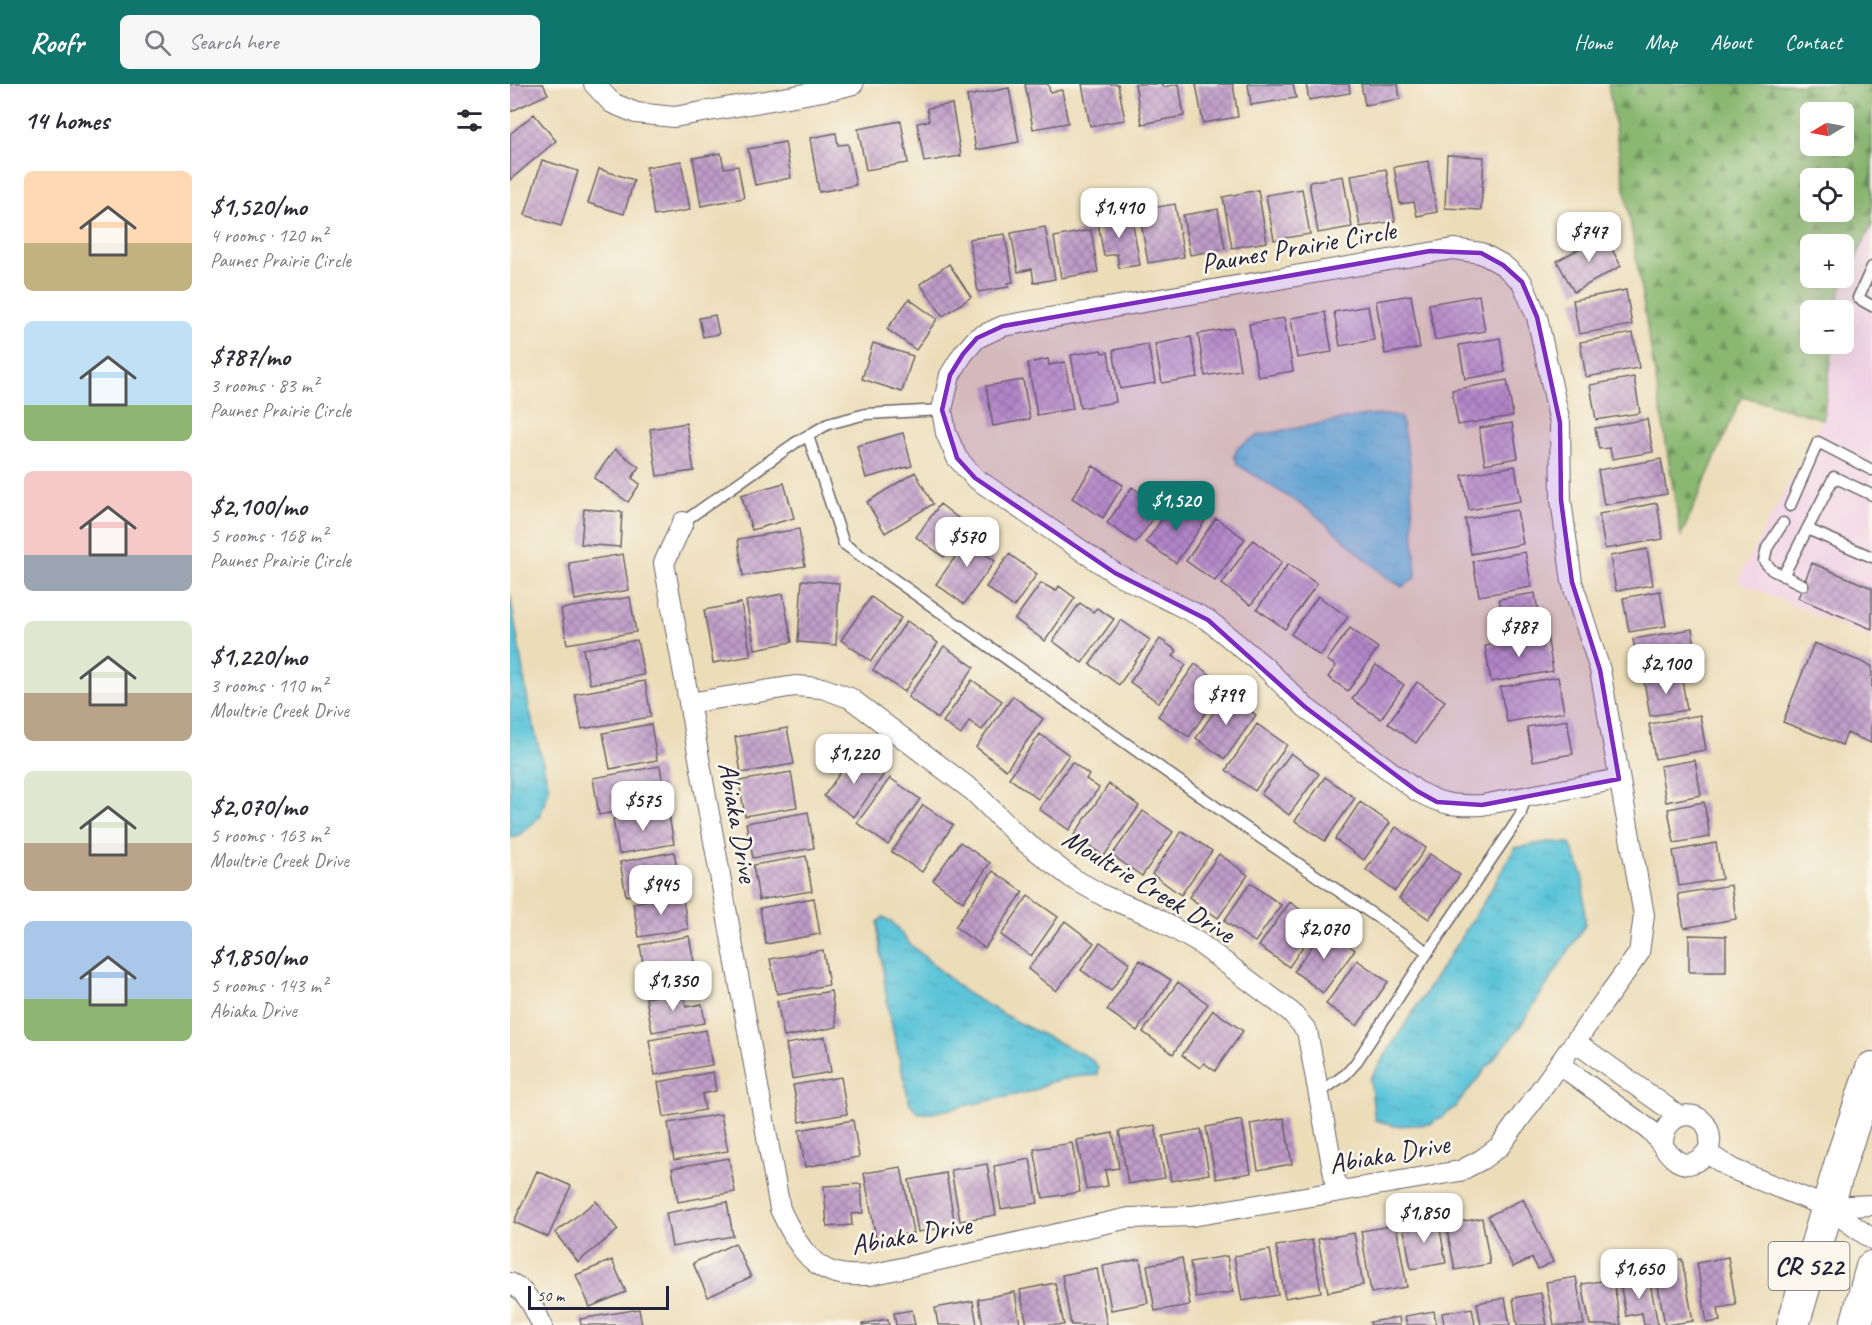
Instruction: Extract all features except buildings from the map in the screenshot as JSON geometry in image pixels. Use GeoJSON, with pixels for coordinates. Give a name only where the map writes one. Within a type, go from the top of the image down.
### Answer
{"type":"FeatureCollection","features":[{"type":"Feature","properties":{"kind":"main road","name":"CR 522"},"geometry":{"type":"LineString","coordinates":[[1793,1325],[1827,1208],[1872,1068]]}},
{"type":"Feature","properties":{"kind":"main road","name":"CR 522"},"geometry":{"type":"LineString","coordinates":[[1856,1325],[1872,1267]]}},
{"type":"Feature","properties":{"kind":"street"},"geometry":{"type":"LineString","coordinates":[[594,84],[612,103],[636,113],[674,117],[853,84]]}},
{"type":"Feature","properties":{"kind":"street","name":"Paunes Prairie Circle"},"geometry":{"type":"LineString","coordinates":[[1575,1042],[1639,953],[1644,915],[1620,778],[1600,670],[1572,582],[1561,500],[1560,423],[1537,317],[1522,282],[1503,265],[1481,253],[1453,249],[1430,251],[1003,326],[977,338],[963,354],[950,375],[942,410],[946,433],[957,458],[975,478],[1115,573],[1208,620],[1265,667],[1305,707],[1417,791],[1437,802],[1460,806],[1482,805],[1620,778]]}},
{"type":"Feature","properties":{"kind":"street","name":"Abiaka Drive"},"geometry":{"type":"LineString","coordinates":[[683,522],[664,563],[780,1209],[795,1241],[814,1262],[839,1274],[870,1275],[1129,1218],[1192,1216],[1460,1171],[1481,1160],[1500,1146],[1575,1042]]}},
{"type":"Feature","properties":{"kind":"street","name":"Moultrie Creek Drive"},"geometry":{"type":"LineString","coordinates":[[689,703],[795,686],[822,688],[850,698],[973,790],[1021,839],[1072,878],[1104,896],[1152,916],[1199,943],[1291,1012],[1307,1031],[1337,1191]]}},
{"type":"Feature","properties":{"kind":"street"},"geometry":{"type":"LineString","coordinates":[[1575,1042],[1679,1116]]}},
{"type":"Feature","properties":{"kind":"street"},"geometry":{"type":"LineString","coordinates":[[1559,1064],[1650,1131],[1663,1144]]}},
{"type":"Feature","properties":{"kind":"street"},"geometry":{"type":"LineString","coordinates":[[1691,1115],[1702,1120],[1709,1130],[1711,1141],[1707,1153],[1691,1163],[1682,1163],[1673,1159],[1666,1152],[1663,1144],[1666,1126],[1679,1116],[1691,1115]]}},
{"type":"Feature","properties":{"kind":"street"},"geometry":{"type":"LineString","coordinates":[[1707,1153],[1749,1177],[1827,1208],[1872,1239]]}},
{"type":"Feature","properties":{"kind":"street"},"geometry":{"type":"LineString","coordinates":[[1827,1208],[1872,1205]]}},
{"type":"Feature","properties":{"kind":"street"},"geometry":{"type":"LineString","coordinates":[[510,1283],[515,1285],[532,1304],[542,1325]]}},
{"type":"Feature","properties":{"kind":"lane"},"geometry":{"type":"LineString","coordinates":[[1872,267],[1858,298],[1872,306]]}},
{"type":"Feature","properties":{"kind":"lane"},"geometry":{"type":"LineString","coordinates":[[683,522],[828,424],[849,417],[942,410]]}},
{"type":"Feature","properties":{"kind":"lane"},"geometry":{"type":"LineString","coordinates":[[808,436],[844,544],[1233,819],[1428,952]]}},
{"type":"Feature","properties":{"kind":"lane"},"geometry":{"type":"LineString","coordinates":[[1790,506],[1818,442],[1872,470]]}},
{"type":"Feature","properties":{"kind":"lane"},"geometry":{"type":"LineString","coordinates":[[1783,576],[1834,477],[1872,495]]}},
{"type":"Feature","properties":{"kind":"lane"},"geometry":{"type":"LineString","coordinates":[[1783,523],[1767,548],[1764,561],[1772,570],[1803,585]]}},
{"type":"Feature","properties":{"kind":"lane"},"geometry":{"type":"LineString","coordinates":[[1807,528],[1872,557]]}},
{"type":"Feature","properties":{"kind":"lane"},"geometry":{"type":"LineString","coordinates":[[1319,1093],[1346,1074],[1355,1064],[1520,816],[1526,796]]}},
{"type":"Feature","properties":{"kind":"highlighted area"},"geometry":{"type":"Polygon","coordinates":[[[1430,251],[1481,253],[1503,265],[1522,282],[1537,317],[1560,423],[1561,500],[1572,582],[1600,670],[1619,779],[1482,805],[1437,802],[1417,791],[1305,707],[1208,620],[1115,573],[975,478],[957,458],[942,410],[950,375],[963,354],[977,338],[1003,326],[1430,251]]]}},
{"type":"Feature","properties":{"kind":"shaded area"},"geometry":{"type":"Polygon","coordinates":[[[1872,225],[1872,639],[1737,581],[1823,419],[1832,354],[1854,354],[1854,300],[1838,300],[1842,288],[1854,288],[1854,263],[1872,225]]]}},
{"type":"Feature","properties":{"kind":"green space"},"geometry":{"type":"Polygon","coordinates":[[[1608,84],[1872,84],[1872,224],[1854,262],[1854,234],[1800,234],[1800,288],[1842,288],[1839,300],[1800,300],[1800,354],[1832,354],[1823,419],[1742,396],[1681,536],[1608,84]]]}},
{"type":"Feature","properties":{"kind":"water"},"geometry":{"type":"Polygon","coordinates":[[[1366,415],[1393,415],[1401,418],[1410,464],[1416,577],[1402,587],[1385,576],[1311,511],[1238,465],[1234,456],[1238,447],[1259,435],[1366,415]]]}},
{"type":"Feature","properties":{"kind":"water"},"geometry":{"type":"Polygon","coordinates":[[[510,593],[529,708],[549,788],[540,816],[522,833],[510,838],[510,593]]]}},
{"type":"Feature","properties":{"kind":"water"},"geometry":{"type":"Polygon","coordinates":[[[1547,842],[1570,843],[1583,876],[1585,925],[1519,1028],[1454,1108],[1431,1124],[1395,1126],[1375,1120],[1370,1079],[1485,900],[1515,848],[1547,842]]]}},
{"type":"Feature","properties":{"kind":"water"},"geometry":{"type":"Polygon","coordinates":[[[883,917],[892,922],[910,944],[966,993],[1017,1022],[1090,1058],[1098,1067],[1097,1075],[1073,1077],[1050,1082],[1033,1091],[932,1113],[918,1113],[909,1102],[888,1008],[878,931],[878,922],[883,917]]]}}]}
